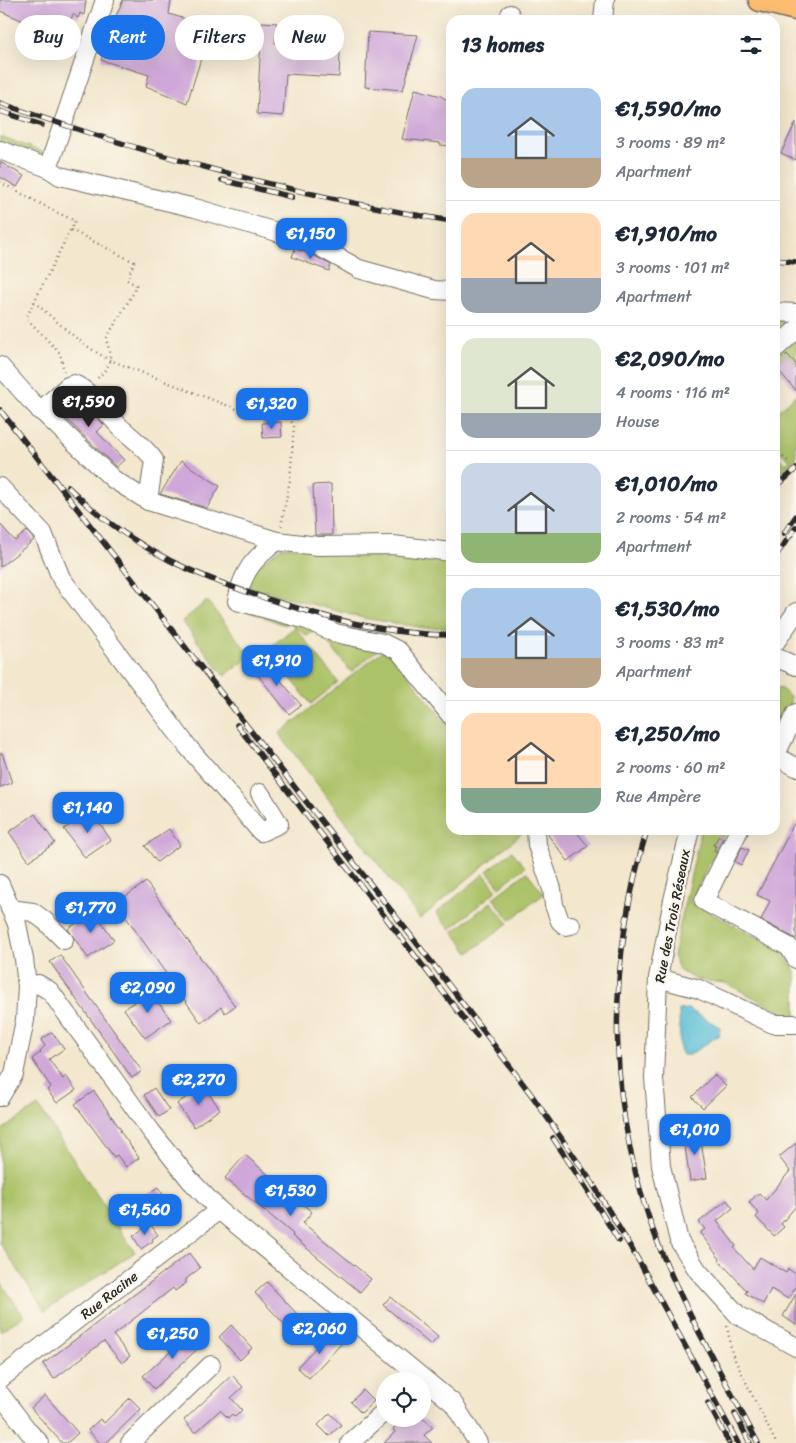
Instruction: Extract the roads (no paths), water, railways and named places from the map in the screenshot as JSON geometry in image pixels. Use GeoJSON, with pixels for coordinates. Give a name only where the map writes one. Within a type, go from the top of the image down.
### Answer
{"type":"FeatureCollection","features":[{"type":"Feature","properties":{"kind":"main road"},"geometry":{"type":"LineString","coordinates":[[760,0],[796,9]]}},
{"type":"Feature","properties":{"kind":"street"},"geometry":{"type":"LineString","coordinates":[[48,168],[105,0]]}},
{"type":"Feature","properties":{"kind":"street"},"geometry":{"type":"LineString","coordinates":[[604,15],[605,0]]}},
{"type":"Feature","properties":{"kind":"street"},"geometry":{"type":"LineString","coordinates":[[0,150],[48,168],[60,176],[195,208],[311,242],[359,269],[434,290],[446,291]]}},
{"type":"Feature","properties":{"kind":"street"},"geometry":{"type":"LineString","coordinates":[[780,312],[796,313]]}},
{"type":"Feature","properties":{"kind":"street"},"geometry":{"type":"LineString","coordinates":[[780,344],[796,330]]}},
{"type":"Feature","properties":{"kind":"street"},"geometry":{"type":"LineString","coordinates":[[0,366],[40,411],[113,479],[148,501],[277,541],[318,546],[393,545],[446,551]]}},
{"type":"Feature","properties":{"kind":"street"},"geometry":{"type":"LineString","coordinates":[[40,411],[68,386],[74,384],[86,392],[154,460],[148,501]]}},
{"type":"Feature","properties":{"kind":"street"},"geometry":{"type":"LineString","coordinates":[[0,487],[43,533],[61,578],[188,747],[261,832],[279,824],[260,792]]}},
{"type":"Feature","properties":{"kind":"street"},"geometry":{"type":"LineString","coordinates":[[277,541],[264,551],[245,573],[237,601],[307,620],[335,633],[389,645],[399,652],[446,710]]}},
{"type":"Feature","properties":{"kind":"street"},"geometry":{"type":"LineString","coordinates":[[780,636],[796,612]]}},
{"type":"Feature","properties":{"kind":"street"},"geometry":{"type":"LineString","coordinates":[[780,659],[796,666]]}},
{"type":"Feature","properties":{"kind":"street"},"geometry":{"type":"LineString","coordinates":[[780,746],[796,713]]}},
{"type":"Feature","properties":{"kind":"street"},"geometry":{"type":"LineString","coordinates":[[780,759],[796,767]]}},
{"type":"Feature","properties":{"kind":"street"},"geometry":{"type":"LineString","coordinates":[[536,835],[537,845],[552,889],[556,913],[560,921],[566,926],[571,925]]}},
{"type":"Feature","properties":{"kind":"street","name":"Rue des Trois Réseaux"},"geometry":{"type":"LineString","coordinates":[[689,835],[672,900],[658,978],[654,1087],[661,1166],[679,1241],[698,1271],[738,1315],[796,1347]]}},
{"type":"Feature","properties":{"kind":"street"},"geometry":{"type":"LineString","coordinates":[[737,835],[704,901],[788,946],[796,959]]}},
{"type":"Feature","properties":{"kind":"street"},"geometry":{"type":"LineString","coordinates":[[0,884],[5,904],[17,924],[24,959],[26,986],[25,1020],[14,1074],[0,1097]]}},
{"type":"Feature","properties":{"kind":"street"},"geometry":{"type":"LineString","coordinates":[[5,904],[33,912],[46,921],[64,940]]}},
{"type":"Feature","properties":{"kind":"street"},"geometry":{"type":"LineString","coordinates":[[658,978],[699,989],[773,1024],[796,1024]]}},
{"type":"Feature","properties":{"kind":"street"},"geometry":{"type":"LineString","coordinates":[[26,986],[38,984],[50,991],[151,1131],[190,1180],[219,1210],[412,1372]]}},
{"type":"Feature","properties":{"kind":"street","name":"Rue Racine"},"geometry":{"type":"LineString","coordinates":[[0,1380],[219,1210]]}},
{"type":"Feature","properties":{"kind":"street"},"geometry":{"type":"LineString","coordinates":[[130,1443],[210,1365]]}},
{"type":"Feature","properties":{"kind":"street"},"geometry":{"type":"LineString","coordinates":[[431,1387],[453,1403],[478,1443]]}},
{"type":"Feature","properties":{"kind":"street"},"geometry":{"type":"LineString","coordinates":[[0,1394],[29,1432],[40,1443]]}},
{"type":"Feature","properties":{"kind":"street"},"geometry":{"type":"LineString","coordinates":[[350,1443],[376,1419]]}},
{"type":"Feature","properties":{"kind":"water"},"geometry":{"type":"Polygon","coordinates":[[[688,1009],[720,1027],[719,1035],[689,1055],[683,1055],[680,1049],[679,1010],[688,1009]]]}},
{"type":"Feature","properties":{"kind":"railway"},"geometry":{"type":"LineString","coordinates":[[0,103],[111,140],[223,172],[337,199],[446,220]]}},
{"type":"Feature","properties":{"kind":"railway"},"geometry":{"type":"LineString","coordinates":[[0,111],[42,125]]}},
{"type":"Feature","properties":{"kind":"railway"},"geometry":{"type":"LineString","coordinates":[[222,180],[292,197]]}},
{"type":"Feature","properties":{"kind":"railway"},"geometry":{"type":"LineString","coordinates":[[780,260],[796,262]]}},
{"type":"Feature","properties":{"kind":"railway"},"geometry":{"type":"LineString","coordinates":[[0,410],[433,964],[533,1097],[593,1184],[640,1263],[738,1443]]}},
{"type":"Feature","properties":{"kind":"railway"},"geometry":{"type":"LineString","coordinates":[[780,483],[796,469]]}},
{"type":"Feature","properties":{"kind":"railway"},"geometry":{"type":"LineString","coordinates":[[68,487],[118,529],[143,546],[226,585],[348,622],[410,633],[446,635]]}},
{"type":"Feature","properties":{"kind":"railway"},"geometry":{"type":"LineString","coordinates":[[784,533],[796,516]]}},
{"type":"Feature","properties":{"kind":"railway"},"geometry":{"type":"LineString","coordinates":[[780,550],[796,527]]}},
{"type":"Feature","properties":{"kind":"railway"},"geometry":{"type":"LineString","coordinates":[[237,725],[477,1036]]}},
{"type":"Feature","properties":{"kind":"railway"},"geometry":{"type":"LineString","coordinates":[[646,835],[633,883],[618,989],[621,1095],[630,1147],[643,1199],[661,1251],[695,1324],[758,1443]]}},
{"type":"Feature","properties":{"kind":"railway"},"geometry":{"type":"LineString","coordinates":[[553,1138],[619,1241]]}},
{"type":"Feature","properties":{"kind":"railway"},"geometry":{"type":"LineString","coordinates":[[708,1403],[729,1443]]}},
{"type":"Feature","properties":{"kind":"railway"},"geometry":{"type":"LineString","coordinates":[[735,1414],[750,1443]]}}]}
